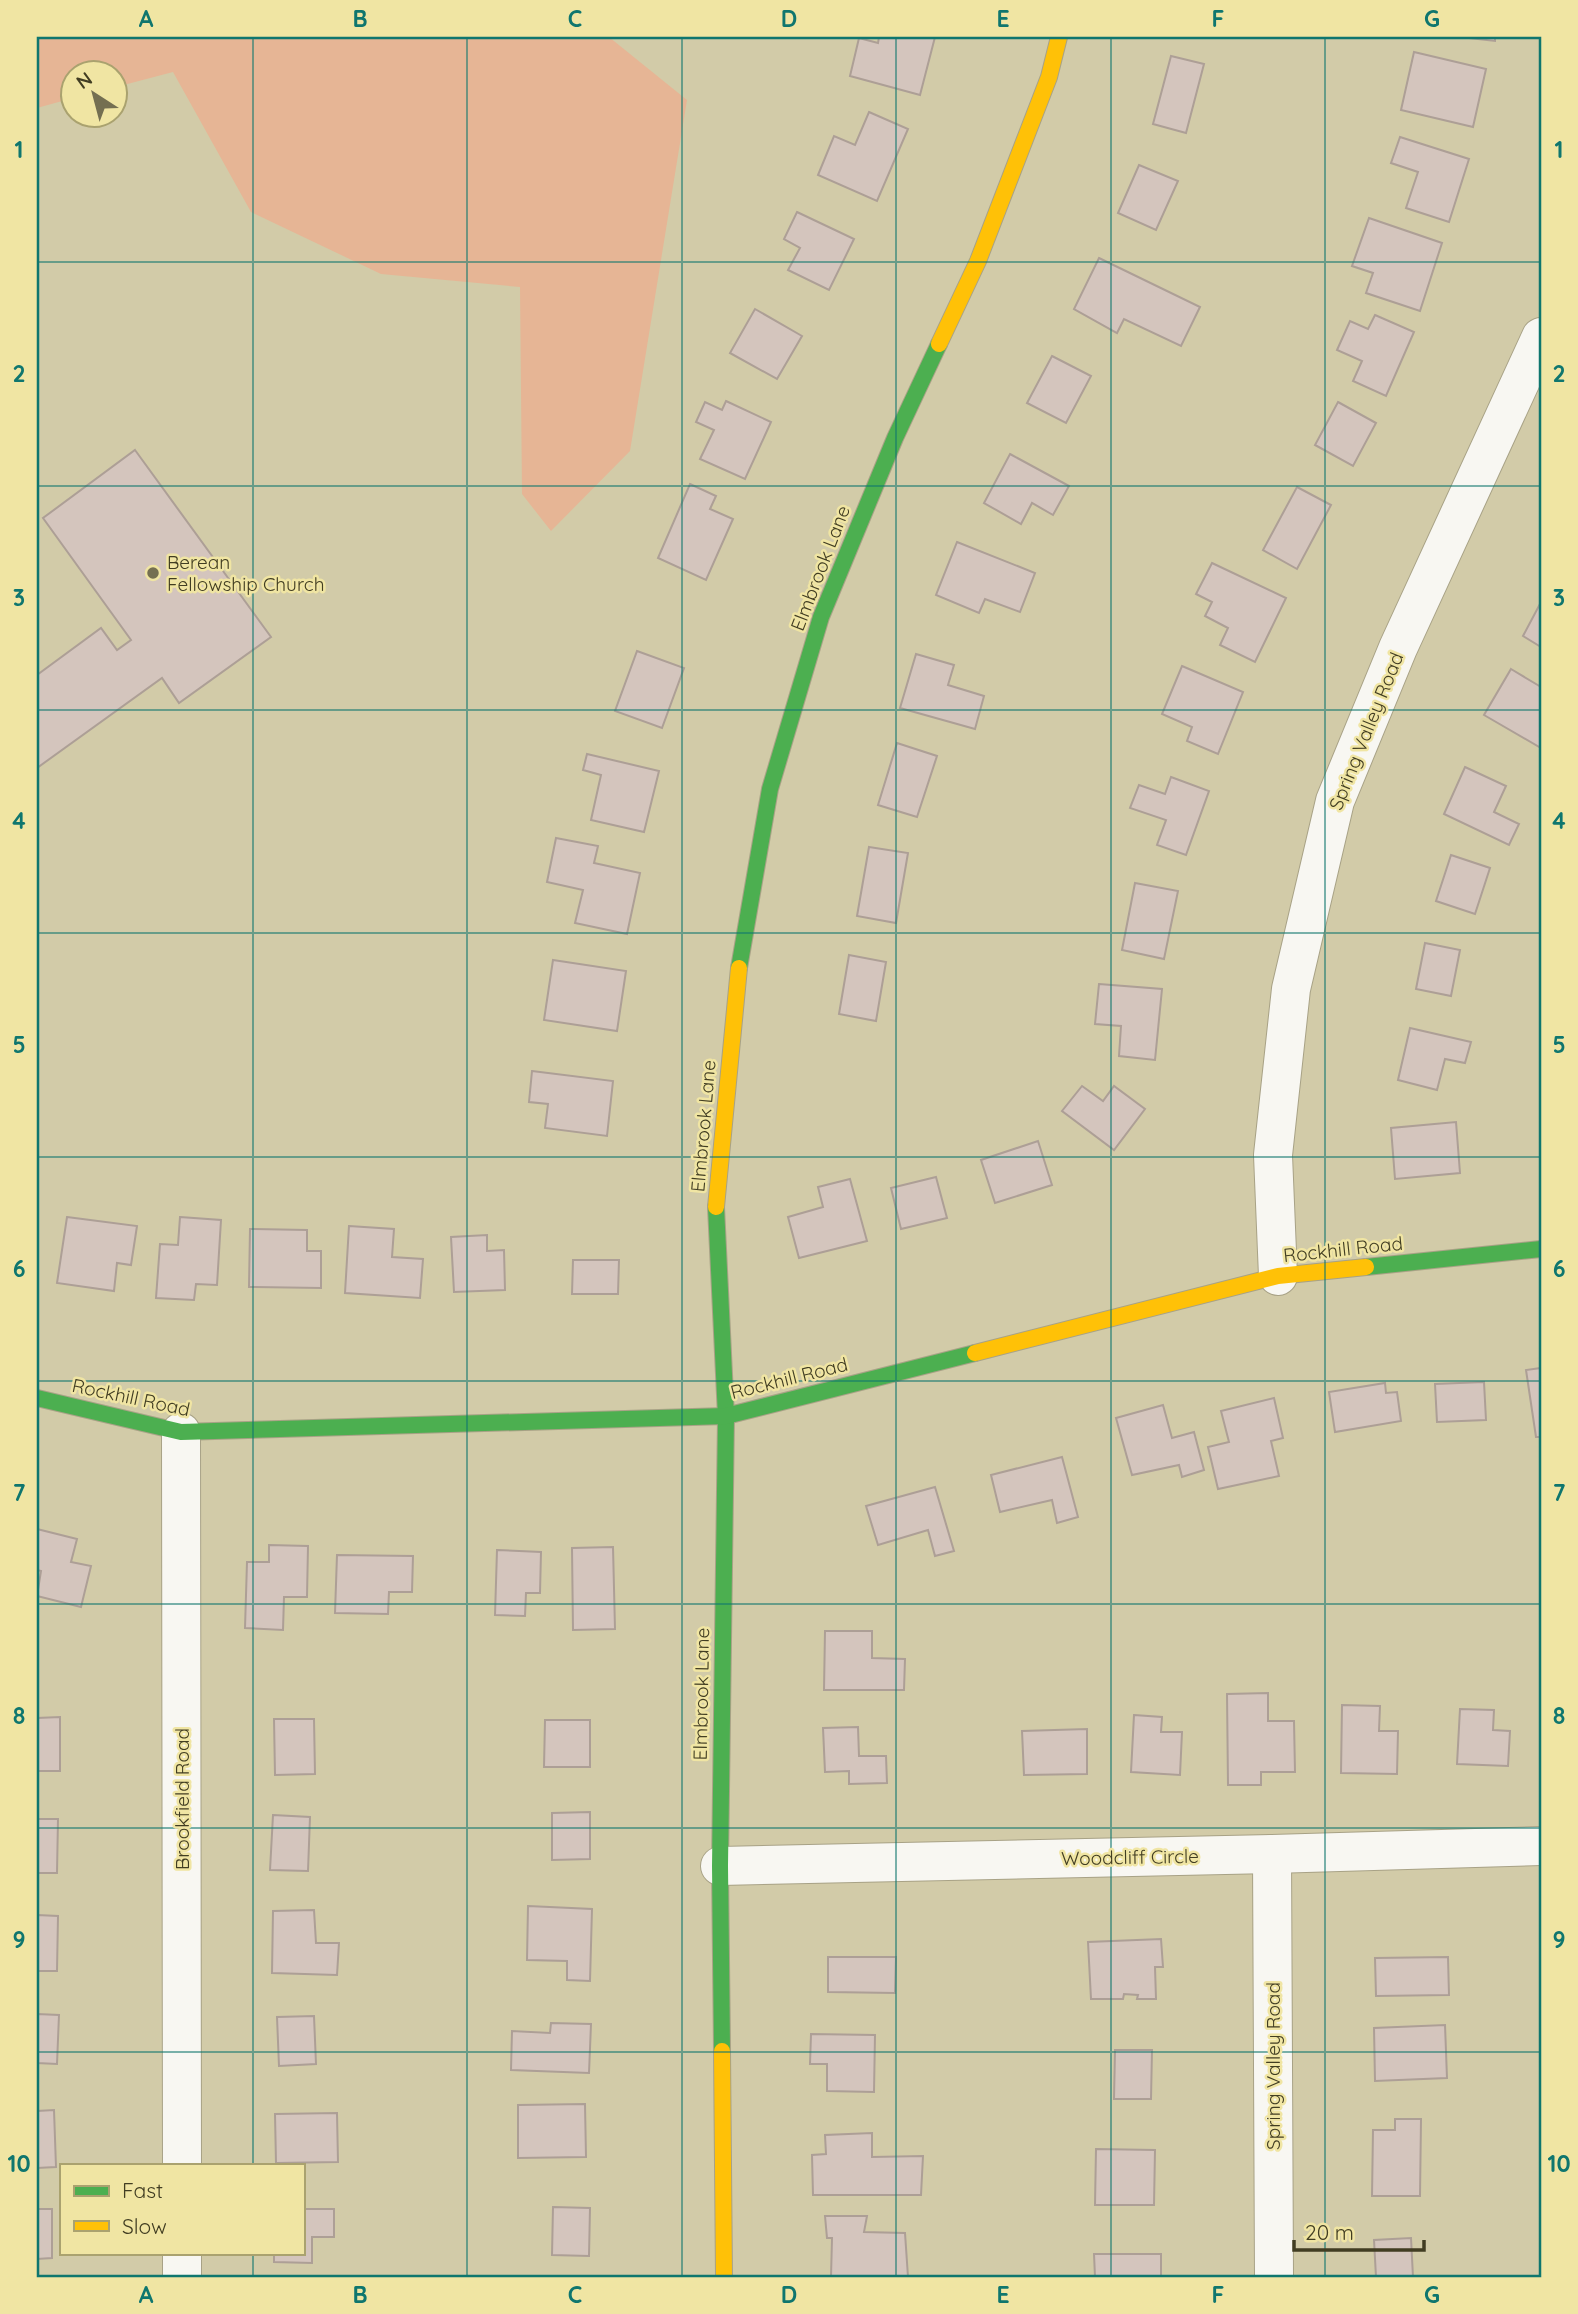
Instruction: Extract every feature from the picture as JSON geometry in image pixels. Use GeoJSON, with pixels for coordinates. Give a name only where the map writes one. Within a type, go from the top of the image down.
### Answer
{"type":"FeatureCollection","features":[{"type":"Feature","properties":{"kind":"street","name":"Elmbrook Lane"},"geometry":{"type":"LineString","coordinates":[[724,2277],[720,1866],[726,1416],[716,1199],[741,952],[770,789],[821,617],[895,438],[978,261],[1049,77],[1059,37]]}},
{"type":"Feature","properties":{"kind":"street","name":"Spring Valley Road"},"geometry":{"type":"LineString","coordinates":[[1278,1276],[1273,1155],[1291,989],[1335,801],[1398,648],[1541,337]]}},
{"type":"Feature","properties":{"kind":"street","name":"Rockhill Road"},"geometry":{"type":"LineString","coordinates":[[37,1398],[181,1432],[726,1416],[1278,1276],[1541,1250]]}},
{"type":"Feature","properties":{"kind":"street","name":"Brookfield Road"},"geometry":{"type":"LineString","coordinates":[[181,1432],[182,2164]]}},
{"type":"Feature","properties":{"kind":"street","name":"Woodcliff Circle"},"geometry":{"type":"LineString","coordinates":[[720,1866],[1541,1846]]}},
{"type":"Feature","properties":{"kind":"street","name":"Spring Valley Road"},"geometry":{"type":"LineString","coordinates":[[1272,1854],[1274,2277]]}},
{"type":"Feature","properties":{"kind":"street"},"geometry":{"type":"LineString","coordinates":[[182,2254],[182,2277]]}},
{"type":"Feature","properties":{"kind":"shaded area"},"geometry":{"type":"Polygon","coordinates":[[[37,37],[609,37],[687,100],[630,451],[551,531],[522,494],[520,287],[381,274],[251,212],[173,72],[130,83],[130,60],[60,60],[60,102],[37,108],[37,37]]]}},
{"type":"Feature","properties":{"kind":"building"},"geometry":{"type":"Polygon","coordinates":[[[879,37],[935,37],[920,95],[850,76],[859,38],[878,43],[879,37]]]}},
{"type":"Feature","properties":{"kind":"building"},"geometry":{"type":"Polygon","coordinates":[[[1460,37],[1495,37],[1495,41],[1460,37]]]}},
{"type":"Feature","properties":{"kind":"building"},"geometry":{"type":"Polygon","coordinates":[[[1414,52],[1486,69],[1473,127],[1401,110],[1414,52]]]}},
{"type":"Feature","properties":{"kind":"building"},"geometry":{"type":"Polygon","coordinates":[[[1171,56],[1204,64],[1186,133],[1153,124],[1171,56]]]}},
{"type":"Feature","properties":{"kind":"building"},"geometry":{"type":"Polygon","coordinates":[[[869,112],[908,129],[877,201],[818,175],[834,136],[855,145],[869,112]]]}},
{"type":"Feature","properties":{"kind":"building"},"geometry":{"type":"Polygon","coordinates":[[[1400,137],[1469,159],[1449,222],[1406,208],[1418,172],[1391,163],[1400,137]]]}},
{"type":"Feature","properties":{"kind":"building"},"geometry":{"type":"Polygon","coordinates":[[[1139,165],[1178,181],[1156,230],[1118,213],[1139,165]]]}},
{"type":"Feature","properties":{"kind":"building"},"geometry":{"type":"Polygon","coordinates":[[[797,212],[854,239],[829,290],[788,270],[800,248],[784,239],[797,212]]]}},
{"type":"Feature","properties":{"kind":"building"},"geometry":{"type":"Polygon","coordinates":[[[1369,218],[1442,243],[1420,311],[1366,293],[1373,273],[1352,266],[1369,218]]]}},
{"type":"Feature","properties":{"kind":"building"},"geometry":{"type":"Polygon","coordinates":[[[1099,258],[1200,307],[1181,346],[1124,319],[1117,333],[1074,309],[1099,258]]]}},
{"type":"Feature","properties":{"kind":"building"},"geometry":{"type":"Polygon","coordinates":[[[755,309],[802,336],[777,379],[730,353],[755,309]]]}},
{"type":"Feature","properties":{"kind":"building"},"geometry":{"type":"Polygon","coordinates":[[[1375,315],[1414,332],[1386,396],[1353,381],[1362,361],[1337,350],[1350,321],[1368,329],[1375,315]]]}},
{"type":"Feature","properties":{"kind":"building"},"geometry":{"type":"Polygon","coordinates":[[[1052,356],[1091,376],[1066,423],[1027,403],[1052,356]]]}},
{"type":"Feature","properties":{"kind":"building"},"geometry":{"type":"Polygon","coordinates":[[[726,401],[771,422],[745,479],[700,459],[714,430],[696,422],[705,402],[722,410],[726,401]]]}},
{"type":"Feature","properties":{"kind":"building"},"geometry":{"type":"Polygon","coordinates":[[[1338,402],[1376,423],[1353,466],[1315,445],[1338,402]]]}},
{"type":"Feature","properties":{"kind":"building","name":"Berean Fellowship Church"},"geometry":{"type":"Polygon","coordinates":[[[135,450],[271,637],[179,703],[162,678],[37,768],[37,675],[101,628],[117,650],[131,640],[43,518],[135,450]]]}},
{"type":"Feature","properties":{"kind":"building"},"geometry":{"type":"Polygon","coordinates":[[[1010,454],[1069,486],[1053,515],[1032,503],[1021,524],[984,503],[1010,454]]]}},
{"type":"Feature","properties":{"kind":"building"},"geometry":{"type":"Polygon","coordinates":[[[690,484],[716,496],[710,509],[733,519],[706,580],[658,558],[690,484]]]}},
{"type":"Feature","properties":{"kind":"building"},"geometry":{"type":"Polygon","coordinates":[[[1297,487],[1331,505],[1297,569],[1263,550],[1297,487]]]}},
{"type":"Feature","properties":{"kind":"building"},"geometry":{"type":"Polygon","coordinates":[[[957,542],[1035,573],[1020,612],[985,599],[979,613],[936,595],[957,542]]]}},
{"type":"Feature","properties":{"kind":"building"},"geometry":{"type":"Polygon","coordinates":[[[1212,563],[1286,598],[1255,662],[1220,645],[1228,628],[1205,616],[1212,602],[1196,594],[1212,563]]]}},
{"type":"Feature","properties":{"kind":"building"},"geometry":{"type":"Polygon","coordinates":[[[1541,602],[1541,647],[1523,636],[1541,602]]]}},
{"type":"Feature","properties":{"kind":"building"},"geometry":{"type":"Polygon","coordinates":[[[637,651],[684,668],[662,728],[615,711],[637,651]]]}},
{"type":"Feature","properties":{"kind":"building"},"geometry":{"type":"Polygon","coordinates":[[[916,654],[954,665],[948,685],[984,696],[975,729],[900,708],[916,654]]]}},
{"type":"Feature","properties":{"kind":"building"},"geometry":{"type":"Polygon","coordinates":[[[1182,666],[1243,692],[1218,754],[1187,741],[1192,727],[1162,714],[1182,666]]]}},
{"type":"Feature","properties":{"kind":"building"},"geometry":{"type":"Polygon","coordinates":[[[1511,669],[1541,687],[1541,748],[1484,715],[1511,669]]]}},
{"type":"Feature","properties":{"kind":"building"},"geometry":{"type":"Polygon","coordinates":[[[897,743],[937,756],[917,817],[878,805],[897,743]]]}},
{"type":"Feature","properties":{"kind":"building"},"geometry":{"type":"Polygon","coordinates":[[[587,754],[659,771],[644,832],[591,820],[601,775],[583,770],[587,754]]]}},
{"type":"Feature","properties":{"kind":"building"},"geometry":{"type":"Polygon","coordinates":[[[1465,767],[1506,786],[1494,812],[1519,824],[1509,845],[1444,814],[1465,767]]]}},
{"type":"Feature","properties":{"kind":"building"},"geometry":{"type":"Polygon","coordinates":[[[1171,777],[1209,791],[1186,855],[1157,845],[1166,820],[1130,808],[1139,785],[1165,794],[1171,777]]]}},
{"type":"Feature","properties":{"kind":"building"},"geometry":{"type":"Polygon","coordinates":[[[556,838],[598,846],[594,863],[640,873],[627,934],[575,923],[583,890],[547,882],[556,838]]]}},
{"type":"Feature","properties":{"kind":"building"},"geometry":{"type":"Polygon","coordinates":[[[869,847],[908,853],[896,923],[857,916],[869,847]]]}},
{"type":"Feature","properties":{"kind":"building"},"geometry":{"type":"Polygon","coordinates":[[[1451,855],[1490,868],[1475,914],[1436,901],[1451,855]]]}},
{"type":"Feature","properties":{"kind":"building"},"geometry":{"type":"Polygon","coordinates":[[[1135,883],[1178,891],[1164,959],[1122,950],[1135,883]]]}},
{"type":"Feature","properties":{"kind":"building"},"geometry":{"type":"Polygon","coordinates":[[[1425,943],[1460,950],[1451,996],[1416,989],[1425,943]]]}},
{"type":"Feature","properties":{"kind":"building"},"geometry":{"type":"Polygon","coordinates":[[[849,955],[886,962],[876,1021],[839,1014],[849,955]]]}},
{"type":"Feature","properties":{"kind":"building"},"geometry":{"type":"Polygon","coordinates":[[[553,960],[626,971],[617,1031],[544,1020],[553,960]]]}},
{"type":"Feature","properties":{"kind":"building"},"geometry":{"type":"Polygon","coordinates":[[[1099,984],[1162,989],[1155,1060],[1119,1056],[1121,1026],[1095,1024],[1099,984]]]}},
{"type":"Feature","properties":{"kind":"building"},"geometry":{"type":"Polygon","coordinates":[[[1410,1028],[1471,1042],[1465,1063],[1445,1059],[1437,1090],[1398,1080],[1410,1028]]]}},
{"type":"Feature","properties":{"kind":"building"},"geometry":{"type":"Polygon","coordinates":[[[532,1071],[613,1081],[607,1136],[545,1128],[548,1104],[529,1102],[532,1071]]]}},
{"type":"Feature","properties":{"kind":"building"},"geometry":{"type":"Polygon","coordinates":[[[1082,1086],[1103,1101],[1114,1086],[1145,1109],[1114,1150],[1062,1111],[1082,1086]]]}},
{"type":"Feature","properties":{"kind":"building"},"geometry":{"type":"Polygon","coordinates":[[[1456,1122],[1460,1173],[1395,1179],[1391,1128],[1456,1122]]]}},
{"type":"Feature","properties":{"kind":"building"},"geometry":{"type":"Polygon","coordinates":[[[1038,1141],[1052,1185],[995,1203],[981,1160],[1038,1141]]]}},
{"type":"Feature","properties":{"kind":"building"},"geometry":{"type":"Polygon","coordinates":[[[936,1177],[947,1218],[901,1229],[891,1188],[936,1177]]]}},
{"type":"Feature","properties":{"kind":"building"},"geometry":{"type":"Polygon","coordinates":[[[850,1179],[867,1241],[799,1258],[788,1217],[823,1207],[818,1187],[850,1179]]]}},
{"type":"Feature","properties":{"kind":"building"},"geometry":{"type":"Polygon","coordinates":[[[67,1217],[137,1226],[131,1265],[117,1263],[114,1291],[57,1283],[67,1217]]]}},
{"type":"Feature","properties":{"kind":"building"},"geometry":{"type":"Polygon","coordinates":[[[180,1217],[221,1220],[217,1285],[196,1284],[194,1300],[156,1298],[160,1244],[178,1245],[180,1217]]]}},
{"type":"Feature","properties":{"kind":"building"},"geometry":{"type":"Polygon","coordinates":[[[349,1226],[394,1229],[392,1257],[423,1259],[420,1298],[345,1293],[349,1226]]]}},
{"type":"Feature","properties":{"kind":"building"},"geometry":{"type":"Polygon","coordinates":[[[250,1229],[307,1230],[307,1251],[321,1251],[321,1288],[249,1287],[250,1229]]]}},
{"type":"Feature","properties":{"kind":"building"},"geometry":{"type":"Polygon","coordinates":[[[487,1235],[487,1251],[504,1250],[505,1290],[454,1292],[451,1237],[487,1235]]]}},
{"type":"Feature","properties":{"kind":"building"},"geometry":{"type":"Polygon","coordinates":[[[573,1260],[619,1260],[618,1294],[572,1294],[573,1260]]]}},
{"type":"Feature","properties":{"kind":"building"},"geometry":{"type":"Polygon","coordinates":[[[1541,1368],[1541,1437],[1536,1437],[1526,1370],[1541,1368]]]}},
{"type":"Feature","properties":{"kind":"building"},"geometry":{"type":"Polygon","coordinates":[[[1484,1382],[1486,1420],[1437,1422],[1435,1384],[1484,1382]]]}},
{"type":"Feature","properties":{"kind":"building"},"geometry":{"type":"Polygon","coordinates":[[[1385,1383],[1386,1393],[1397,1392],[1401,1421],[1335,1432],[1329,1392],[1385,1383]]]}},
{"type":"Feature","properties":{"kind":"building"},"geometry":{"type":"Polygon","coordinates":[[[1274,1398],[1283,1438],[1271,1441],[1279,1476],[1218,1489],[1208,1447],[1229,1442],[1221,1411],[1274,1398]]]}},
{"type":"Feature","properties":{"kind":"building"},"geometry":{"type":"Polygon","coordinates":[[[1163,1405],[1172,1438],[1194,1432],[1204,1470],[1182,1477],[1179,1465],[1132,1475],[1116,1418],[1163,1405]]]}},
{"type":"Feature","properties":{"kind":"building"},"geometry":{"type":"Polygon","coordinates":[[[1062,1457],[1078,1517],[1057,1523],[1052,1500],[1000,1512],[991,1475],[1062,1457]]]}},
{"type":"Feature","properties":{"kind":"building"},"geometry":{"type":"Polygon","coordinates":[[[935,1487],[954,1551],[935,1556],[928,1530],[878,1545],[866,1506],[935,1487]]]}},
{"type":"Feature","properties":{"kind":"building"},"geometry":{"type":"Polygon","coordinates":[[[37,1529],[77,1539],[71,1562],[91,1566],[81,1607],[37,1596],[41,1571],[37,1570],[37,1529]]]}},
{"type":"Feature","properties":{"kind":"building"},"geometry":{"type":"Polygon","coordinates":[[[269,1545],[308,1546],[307,1597],[284,1597],[283,1630],[245,1628],[247,1562],[269,1562],[269,1545]]]}},
{"type":"Feature","properties":{"kind":"building"},"geometry":{"type":"Polygon","coordinates":[[[613,1547],[615,1629],[573,1630],[572,1548],[613,1547]]]}},
{"type":"Feature","properties":{"kind":"building"},"geometry":{"type":"Polygon","coordinates":[[[497,1550],[541,1552],[540,1593],[526,1593],[525,1616],[495,1615],[497,1550]]]}},
{"type":"Feature","properties":{"kind":"building"},"geometry":{"type":"Polygon","coordinates":[[[337,1555],[413,1556],[412,1592],[389,1592],[388,1614],[335,1613],[337,1555]]]}},
{"type":"Feature","properties":{"kind":"building"},"geometry":{"type":"Polygon","coordinates":[[[825,1631],[872,1631],[872,1658],[905,1659],[904,1690],[824,1690],[825,1631]]]}},
{"type":"Feature","properties":{"kind":"building"},"geometry":{"type":"Polygon","coordinates":[[[1268,1693],[1268,1721],[1294,1721],[1295,1772],[1261,1772],[1261,1785],[1228,1785],[1227,1694],[1268,1693]]]}},
{"type":"Feature","properties":{"kind":"building"},"geometry":{"type":"Polygon","coordinates":[[[1342,1705],[1380,1706],[1379,1731],[1398,1731],[1397,1774],[1341,1773],[1342,1705]]]}},
{"type":"Feature","properties":{"kind":"building"},"geometry":{"type":"Polygon","coordinates":[[[1460,1709],[1494,1710],[1493,1730],[1510,1731],[1508,1766],[1457,1764],[1460,1709]]]}},
{"type":"Feature","properties":{"kind":"building"},"geometry":{"type":"Polygon","coordinates":[[[1134,1715],[1162,1717],[1161,1732],[1182,1732],[1180,1775],[1131,1772],[1134,1715]]]}},
{"type":"Feature","properties":{"kind":"building"},"geometry":{"type":"Polygon","coordinates":[[[60,1717],[60,1771],[37,1771],[37,1718],[60,1717]]]}},
{"type":"Feature","properties":{"kind":"building"},"geometry":{"type":"Polygon","coordinates":[[[274,1719],[314,1719],[315,1774],[275,1775],[274,1719]]]}},
{"type":"Feature","properties":{"kind":"building"},"geometry":{"type":"Polygon","coordinates":[[[545,1720],[590,1720],[590,1767],[544,1767],[545,1720]]]}},
{"type":"Feature","properties":{"kind":"building"},"geometry":{"type":"Polygon","coordinates":[[[858,1727],[859,1756],[886,1756],[887,1783],[849,1784],[849,1771],[825,1772],[823,1728],[858,1727]]]}},
{"type":"Feature","properties":{"kind":"building"},"geometry":{"type":"Polygon","coordinates":[[[1087,1729],[1087,1774],[1024,1775],[1022,1731],[1087,1729]]]}},
{"type":"Feature","properties":{"kind":"building"},"geometry":{"type":"Polygon","coordinates":[[[590,1812],[590,1859],[552,1860],[552,1813],[590,1812]]]}},
{"type":"Feature","properties":{"kind":"building"},"geometry":{"type":"Polygon","coordinates":[[[273,1815],[310,1817],[308,1871],[270,1870],[273,1815]]]}},
{"type":"Feature","properties":{"kind":"building"},"geometry":{"type":"Polygon","coordinates":[[[37,1819],[58,1819],[57,1873],[37,1873],[37,1819]]]}},
{"type":"Feature","properties":{"kind":"building"},"geometry":{"type":"Polygon","coordinates":[[[528,1906],[592,1909],[590,1981],[567,1980],[567,1961],[527,1960],[528,1906]]]}},
{"type":"Feature","properties":{"kind":"building"},"geometry":{"type":"Polygon","coordinates":[[[314,1910],[316,1943],[339,1943],[337,1975],[272,1973],[273,1911],[314,1910]]]}},
{"type":"Feature","properties":{"kind":"building"},"geometry":{"type":"Polygon","coordinates":[[[37,1915],[58,1916],[57,1971],[37,1971],[37,1915]]]}},
{"type":"Feature","properties":{"kind":"building"},"geometry":{"type":"Polygon","coordinates":[[[1161,1939],[1163,1967],[1155,1967],[1156,1999],[1137,1999],[1138,1995],[1124,1994],[1123,1999],[1091,1999],[1088,1942],[1161,1939]]]}},
{"type":"Feature","properties":{"kind":"building"},"geometry":{"type":"Polygon","coordinates":[[[828,1957],[896,1957],[895,1993],[828,1992],[828,1957]]]}},
{"type":"Feature","properties":{"kind":"building"},"geometry":{"type":"Polygon","coordinates":[[[1448,1957],[1449,1995],[1376,1996],[1375,1958],[1448,1957]]]}},
{"type":"Feature","properties":{"kind":"building"},"geometry":{"type":"Polygon","coordinates":[[[37,2014],[59,2015],[57,2064],[37,2063],[37,2014]]]}},
{"type":"Feature","properties":{"kind":"building"},"geometry":{"type":"Polygon","coordinates":[[[314,2016],[316,2064],[279,2066],[277,2017],[314,2016]]]}},
{"type":"Feature","properties":{"kind":"building"},"geometry":{"type":"Polygon","coordinates":[[[551,2023],[591,2024],[589,2073],[511,2070],[512,2031],[550,2033],[551,2023]]]}},
{"type":"Feature","properties":{"kind":"building"},"geometry":{"type":"Polygon","coordinates":[[[1445,2025],[1447,2078],[1375,2081],[1374,2028],[1445,2025]]]}},
{"type":"Feature","properties":{"kind":"building"},"geometry":{"type":"Polygon","coordinates":[[[811,2034],[875,2035],[874,2092],[827,2091],[827,2064],[810,2064],[811,2034]]]}},
{"type":"Feature","properties":{"kind":"building"},"geometry":{"type":"Polygon","coordinates":[[[1115,2050],[1152,2050],[1151,2099],[1114,2099],[1115,2050]]]}},
{"type":"Feature","properties":{"kind":"building"},"geometry":{"type":"Polygon","coordinates":[[[585,2104],[586,2157],[518,2158],[518,2105],[585,2104]]]}},
{"type":"Feature","properties":{"kind":"building"},"geometry":{"type":"Polygon","coordinates":[[[54,2110],[56,2167],[37,2168],[37,2111],[54,2110]]]}},
{"type":"Feature","properties":{"kind":"building"},"geometry":{"type":"Polygon","coordinates":[[[337,2113],[338,2162],[276,2163],[275,2114],[337,2113]]]}},
{"type":"Feature","properties":{"kind":"building"},"geometry":{"type":"Polygon","coordinates":[[[1395,2119],[1421,2119],[1420,2196],[1372,2196],[1373,2130],[1395,2130],[1395,2119]]]}},
{"type":"Feature","properties":{"kind":"building"},"geometry":{"type":"Polygon","coordinates":[[[872,2133],[872,2157],[923,2156],[921,2195],[813,2195],[812,2155],[826,2154],[825,2135],[872,2133]]]}},
{"type":"Feature","properties":{"kind":"building"},"geometry":{"type":"Polygon","coordinates":[[[1096,2149],[1155,2150],[1154,2205],[1095,2205],[1096,2149]]]}},
{"type":"Feature","properties":{"kind":"building"},"geometry":{"type":"Polygon","coordinates":[[[553,2207],[590,2208],[589,2256],[552,2255],[553,2207]]]}},
{"type":"Feature","properties":{"kind":"building"},"geometry":{"type":"Polygon","coordinates":[[[37,2209],[52,2209],[52,2258],[37,2259],[37,2209]]]}},
{"type":"Feature","properties":{"kind":"building"},"geometry":{"type":"Polygon","coordinates":[[[304,2209],[334,2209],[334,2237],[312,2237],[312,2263],[274,2262],[274,2254],[304,2254],[304,2209]]]}},
{"type":"Feature","properties":{"kind":"building"},"geometry":{"type":"Polygon","coordinates":[[[825,2216],[867,2216],[864,2232],[905,2233],[908,2277],[831,2277],[832,2238],[827,2238],[825,2216]]]}},
{"type":"Feature","properties":{"kind":"building"},"geometry":{"type":"Polygon","coordinates":[[[1411,2238],[1413,2277],[1376,2277],[1374,2240],[1411,2238]]]}},
{"type":"Feature","properties":{"kind":"building"},"geometry":{"type":"Polygon","coordinates":[[[1094,2254],[1161,2254],[1161,2277],[1095,2277],[1094,2254]]]}},
{"type":"Feature","properties":{"kind":"traffic: fast"},"geometry":{"type":"LineString","coordinates":[[739,968],[770,789],[821,617],[895,438],[939,344]]}},
{"type":"Feature","properties":{"kind":"traffic: fast"},"geometry":{"type":"LineString","coordinates":[[716,1207],[726,1416],[720,1866],[722,2051]]}},
{"type":"Feature","properties":{"kind":"traffic: fast"},"geometry":{"type":"LineString","coordinates":[[1366,1267],[1541,1249]]}},
{"type":"Feature","properties":{"kind":"traffic: fast"},"geometry":{"type":"LineString","coordinates":[[37,1398],[181,1432],[726,1416],[975,1353]]}},
{"type":"Feature","properties":{"kind":"traffic: slow"},"geometry":{"type":"LineString","coordinates":[[939,344],[978,261],[1049,77],[1059,37]]}},
{"type":"Feature","properties":{"kind":"traffic: slow"},"geometry":{"type":"LineString","coordinates":[[716,1207],[739,968]]}},
{"type":"Feature","properties":{"kind":"traffic: slow"},"geometry":{"type":"LineString","coordinates":[[975,1353],[1278,1276],[1366,1267]]}},
{"type":"Feature","properties":{"kind":"traffic: slow"},"geometry":{"type":"LineString","coordinates":[[722,2051],[724,2277]]}},
{"type":"Feature","properties":{"kind":"place","name":"Berean Fellowship Church"},"geometry":{"type":"Point","coordinates":[153,573]}}]}
